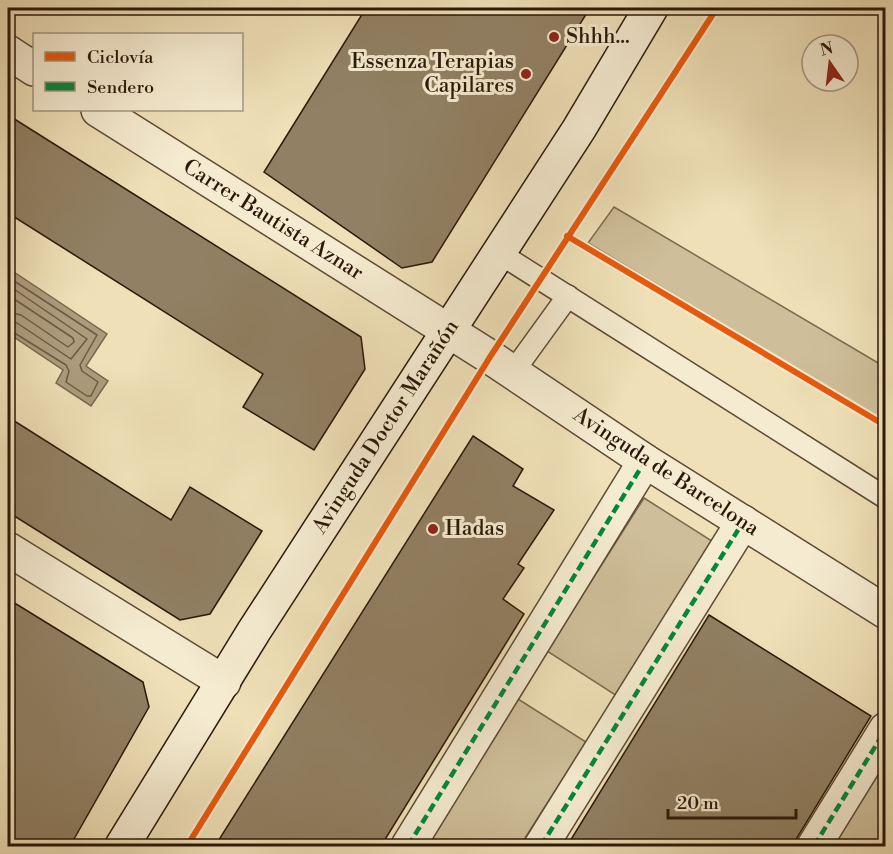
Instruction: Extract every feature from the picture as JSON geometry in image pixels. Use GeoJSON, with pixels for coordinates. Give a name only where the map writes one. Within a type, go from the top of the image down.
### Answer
{"type":"FeatureCollection","features":[{"type":"Feature","properties":{"kind":"street","name":"Avinguda Doctor Marañón"},"geometry":{"type":"LineString","coordinates":[[122,846],[224,682],[579,129],[651,8]]}},
{"type":"Feature","properties":{"kind":"street"},"geometry":{"type":"LineString","coordinates":[[8,52],[33,68]]}},
{"type":"Feature","properties":{"kind":"street","name":"Carrer Bautista Aznar"},"geometry":{"type":"LineString","coordinates":[[100,111],[448,331]]}},
{"type":"Feature","properties":{"kind":"street","name":"Avinguda de Barcelona"},"geometry":{"type":"LineString","coordinates":[[448,331],[645,461],[885,612]]}},
{"type":"Feature","properties":{"kind":"street"},"geometry":{"type":"LineString","coordinates":[[408,846],[645,461]]}},
{"type":"Feature","properties":{"kind":"street"},"geometry":{"type":"LineString","coordinates":[[541,846],[743,522]]}},
{"type":"Feature","properties":{"kind":"street"},"geometry":{"type":"LineString","coordinates":[[8,549],[224,682]]}},
{"type":"Feature","properties":{"kind":"street"},"geometry":{"type":"LineString","coordinates":[[814,846],[885,729]]}},
{"type":"Feature","properties":{"kind":"lane"},"geometry":{"type":"LineString","coordinates":[[500,253],[885,498]]}},
{"type":"Feature","properties":{"kind":"lane"},"geometry":{"type":"LineString","coordinates":[[513,372],[568,296]]}},
{"type":"Feature","properties":{"kind":"shaded area"},"geometry":{"type":"Polygon","coordinates":[[[614,207],[885,367],[885,422],[588,243],[614,207]]]}},
{"type":"Feature","properties":{"kind":"shaded area"},"geometry":{"type":"Polygon","coordinates":[[[644,498],[715,543],[617,696],[547,651],[644,498]]]}},
{"type":"Feature","properties":{"kind":"shaded area"},"geometry":{"type":"Polygon","coordinates":[[[518,699],[586,742],[520,846],[425,846],[518,699]]]}},
{"type":"Feature","properties":{"kind":"shaded area"},"geometry":{"type":"Polygon","coordinates":[[[885,752],[885,846],[827,846],[885,752]]]}},
{"type":"Feature","properties":{"kind":"water"},"geometry":{"type":"Polygon","coordinates":[[[11,270],[107,334],[86,366],[108,381],[91,406],[56,383],[63,370],[8,333],[8,275],[11,270]]]}},
{"type":"Feature","properties":{"kind":"building"},"geometry":{"type":"Polygon","coordinates":[[[366,8],[590,8],[432,262],[402,268],[264,172],[366,8]]]}},
{"type":"Feature","properties":{"kind":"building"},"geometry":{"type":"Polygon","coordinates":[[[8,115],[361,337],[365,369],[314,450],[243,407],[263,374],[8,213],[8,115]]]}},
{"type":"Feature","properties":{"kind":"building"},"geometry":{"type":"Polygon","coordinates":[[[8,417],[171,520],[190,487],[262,531],[210,614],[180,620],[8,512],[8,417]]]}},
{"type":"Feature","properties":{"kind":"building"},"geometry":{"type":"Polygon","coordinates":[[[473,436],[523,469],[513,486],[554,510],[518,564],[524,568],[503,599],[524,614],[381,846],[215,846],[473,436]]]}},
{"type":"Feature","properties":{"kind":"building"},"geometry":{"type":"Polygon","coordinates":[[[8,599],[143,682],[149,707],[70,846],[8,846],[8,599]]]}},
{"type":"Feature","properties":{"kind":"building"},"geometry":{"type":"Polygon","coordinates":[[[709,615],[871,716],[792,846],[567,846],[709,615]]]}},
{"type":"Feature","properties":{"kind":"marked path"},"geometry":{"type":"LineString","coordinates":[[408,846],[645,461]]}},
{"type":"Feature","properties":{"kind":"marked path"},"geometry":{"type":"LineString","coordinates":[[541,846],[743,522]]}},
{"type":"Feature","properties":{"kind":"marked path"},"geometry":{"type":"LineString","coordinates":[[814,846],[886,729]]}},
{"type":"Feature","properties":{"kind":"cycle path"},"geometry":{"type":"LineString","coordinates":[[187,846],[490,357],[717,8]]}},
{"type":"Feature","properties":{"kind":"cycle path"},"geometry":{"type":"LineString","coordinates":[[567,236],[886,426]]}},
{"type":"Feature","properties":{"kind":"place","name":"Shhh..."},"geometry":{"type":"Point","coordinates":[554,37]}},
{"type":"Feature","properties":{"kind":"place","name":"Essenza Terapias Capilares"},"geometry":{"type":"Point","coordinates":[526,74]}},
{"type":"Feature","properties":{"kind":"place","name":"Hadas"},"geometry":{"type":"Point","coordinates":[433,529]}}]}
